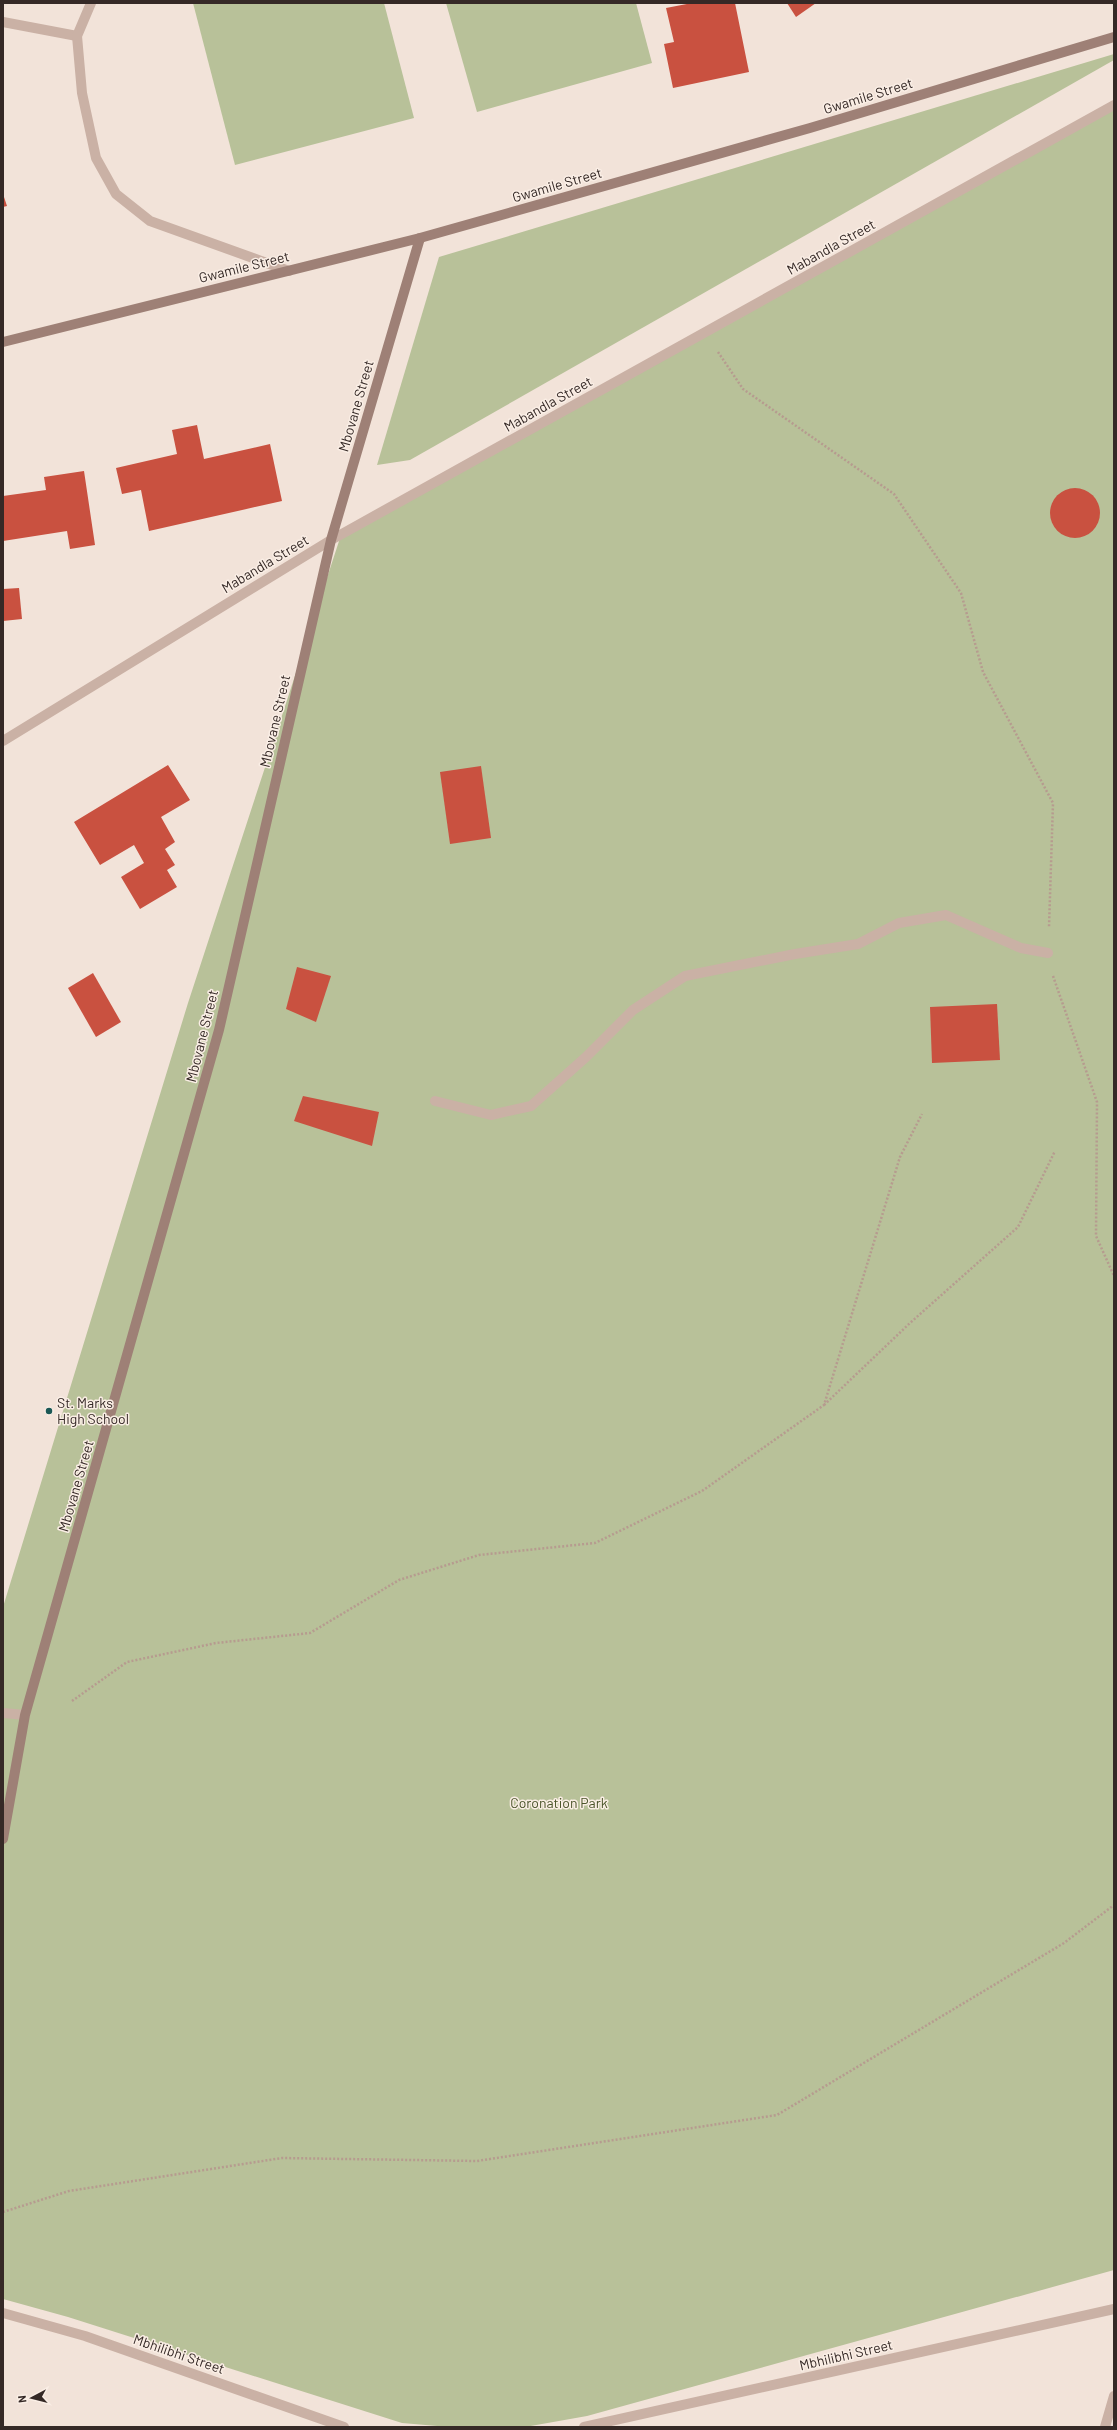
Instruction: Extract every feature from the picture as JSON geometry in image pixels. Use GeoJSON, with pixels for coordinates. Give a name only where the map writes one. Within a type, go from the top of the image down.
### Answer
{"type":"FeatureCollection","features":[{"type":"Feature","properties":{"kind":"street"},"geometry":{"type":"LineString","coordinates":[[91,3],[77,36],[82,93],[96,158],[116,194],[150,221],[289,270]]}},
{"type":"Feature","properties":{"kind":"street"},"geometry":{"type":"LineString","coordinates":[[3,22],[77,36]]}},
{"type":"Feature","properties":{"kind":"street","name":"Gwamile Street"},"geometry":{"type":"LineString","coordinates":[[3,342],[420,238],[810,128],[1114,37]]}},
{"type":"Feature","properties":{"kind":"street","name":"Mabandla Street"},"geometry":{"type":"LineString","coordinates":[[3,741],[331,540],[706,334],[1114,105]]}},
{"type":"Feature","properties":{"kind":"street","name":"Mbovane Street"},"geometry":{"type":"LineString","coordinates":[[3,1839],[25,1714],[219,1030],[331,540],[420,238]]}},
{"type":"Feature","properties":{"kind":"street"},"geometry":{"type":"LineString","coordinates":[[435,1101],[491,1115],[531,1106],[586,1057],[633,1010],[685,976],[795,954],[858,944],[899,923],[946,915],[1021,948],[1048,953]]}},
{"type":"Feature","properties":{"kind":"street"},"geometry":{"type":"LineString","coordinates":[[3,1713],[25,1714]]}},
{"type":"Feature","properties":{"kind":"street","name":"Mbhilibhi Street"},"geometry":{"type":"LineString","coordinates":[[584,2427],[1114,2309]]}},
{"type":"Feature","properties":{"kind":"street","name":"Mbhilibhi Street"},"geometry":{"type":"LineString","coordinates":[[3,2313],[85,2336],[344,2427]]}},
{"type":"Feature","properties":{"kind":"street"},"geometry":{"type":"LineString","coordinates":[[1105,2427],[1114,2396]]}},
{"type":"Feature","properties":{"kind":"path"},"geometry":{"type":"LineString","coordinates":[[706,334],[743,389],[894,494],[961,593],[983,672],[1053,803],[1048,961],[1097,1102],[1096,1236],[1114,1276]]}},
{"type":"Feature","properties":{"kind":"path"},"geometry":{"type":"LineString","coordinates":[[824,1405],[900,1157],[922,1114]]}},
{"type":"Feature","properties":{"kind":"path"},"geometry":{"type":"LineString","coordinates":[[72,1700],[128,1662],[216,1643],[310,1633],[399,1580],[479,1555],[595,1542],[702,1492],[824,1405],[910,1323],[1018,1227],[1055,1151]]}},
{"type":"Feature","properties":{"kind":"path"},"geometry":{"type":"LineString","coordinates":[[3,2212],[69,2191],[282,2158],[478,2161],[777,2115],[1064,1943],[1114,1905]]}},
{"type":"Feature","properties":{"kind":"green space"},"geometry":{"type":"Polygon","coordinates":[[[193,3],[384,3],[414,118],[235,165],[193,3]]]}},
{"type":"Feature","properties":{"kind":"green space"},"geometry":{"type":"Polygon","coordinates":[[[446,3],[636,3],[652,63],[477,112],[446,3]]]}},
{"type":"Feature","properties":{"kind":"green space"},"geometry":{"type":"Polygon","coordinates":[[[1114,54],[1114,60],[410,460],[377,465],[439,257],[1114,54]]]}},
{"type":"Feature","properties":{"kind":"green space","name":"Coronation Park"},"geometry":{"type":"Polygon","coordinates":[[[1114,105],[1114,2270],[587,2416],[525,2427],[449,2427],[402,2423],[68,2317],[3,2299],[3,1607],[188,1003],[341,535],[1114,105]]]}},
{"type":"Feature","properties":{"kind":"building"},"geometry":{"type":"Polygon","coordinates":[[[692,3],[735,3],[749,72],[673,88],[664,44],[674,42],[666,8],[692,3]]]}},
{"type":"Feature","properties":{"kind":"building"},"geometry":{"type":"Polygon","coordinates":[[[787,3],[816,3],[796,17],[787,3]]]}},
{"type":"Feature","properties":{"kind":"building"},"geometry":{"type":"Polygon","coordinates":[[[3,194],[7,206],[3,207],[3,194]]]}},
{"type":"Feature","properties":{"kind":"building"},"geometry":{"type":"Polygon","coordinates":[[[197,425],[204,459],[270,444],[282,501],[149,531],[141,490],[122,494],[116,468],[177,454],[172,430],[197,425]]]}},
{"type":"Feature","properties":{"kind":"building"},"geometry":{"type":"Polygon","coordinates":[[[84,471],[95,545],[70,549],[67,531],[3,541],[3,496],[46,490],[44,477],[84,471]]]}},
{"type":"Feature","properties":{"kind":"building"},"geometry":{"type":"Polygon","coordinates":[[[1075,488],[1085,490],[1093,495],[1098,503],[1100,513],[1098,523],[1093,531],[1085,536],[1075,538],[1065,536],[1057,531],[1052,523],[1050,513],[1052,503],[1057,495],[1065,490],[1075,488]]]}},
{"type":"Feature","properties":{"kind":"building"},"geometry":{"type":"Polygon","coordinates":[[[19,588],[22,619],[3,621],[3,589],[19,588]]]}},
{"type":"Feature","properties":{"kind":"building"},"geometry":{"type":"Polygon","coordinates":[[[168,765],[190,800],[161,817],[175,842],[165,849],[175,865],[167,870],[177,887],[140,909],[121,877],[144,863],[134,845],[100,865],[74,822],[168,765]]]}},
{"type":"Feature","properties":{"kind":"building"},"geometry":{"type":"Polygon","coordinates":[[[481,766],[491,838],[450,844],[440,772],[481,766]]]}},
{"type":"Feature","properties":{"kind":"building"},"geometry":{"type":"Polygon","coordinates":[[[297,967],[331,976],[316,1022],[286,1009],[297,967]]]}},
{"type":"Feature","properties":{"kind":"building"},"geometry":{"type":"Polygon","coordinates":[[[93,973],[121,1022],[96,1037],[68,988],[93,973]]]}},
{"type":"Feature","properties":{"kind":"building"},"geometry":{"type":"Polygon","coordinates":[[[997,1004],[1000,1060],[932,1063],[930,1007],[997,1004]]]}},
{"type":"Feature","properties":{"kind":"building"},"geometry":{"type":"Polygon","coordinates":[[[303,1096],[379,1112],[372,1146],[294,1121],[303,1096]]]}},
{"type":"Feature","properties":{"kind":"place","name":"St. Marks High School"},"geometry":{"type":"Point","coordinates":[49,1411]}}]}
